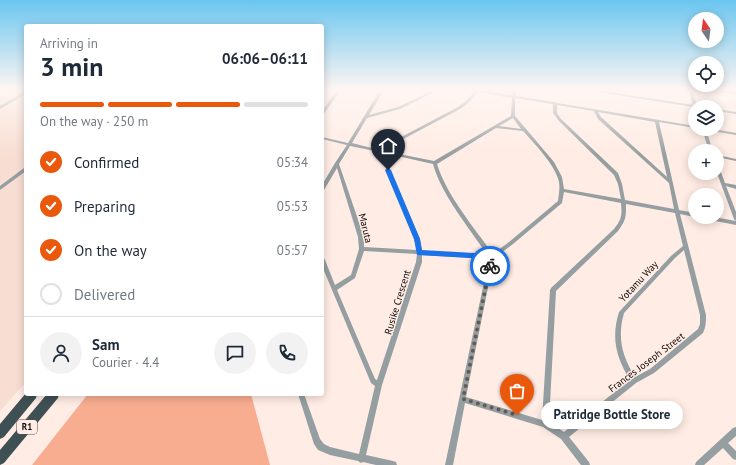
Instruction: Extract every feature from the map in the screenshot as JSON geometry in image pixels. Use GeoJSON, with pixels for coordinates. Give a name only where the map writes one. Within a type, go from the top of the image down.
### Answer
{"type":"FeatureCollection","features":[{"type":"Feature","properties":{"kind":"highway","name":"R1"},"geometry":{"type":"LineString","coordinates":[[0,433],[30,396]]}},
{"type":"Feature","properties":{"kind":"highway","name":"R1"},"geometry":{"type":"LineString","coordinates":[[0,459],[52,396]]}},
{"type":"Feature","properties":{"kind":"street"},"geometry":{"type":"LineString","coordinates":[[324,186],[369,112]]}},
{"type":"Feature","properties":{"kind":"street"},"geometry":{"type":"LineString","coordinates":[[366,117],[385,112]]}},
{"type":"Feature","properties":{"kind":"street"},"geometry":{"type":"LineString","coordinates":[[381,151],[391,144],[452,112]]}},
{"type":"Feature","properties":{"kind":"street"},"geometry":{"type":"LineString","coordinates":[[362,250],[492,257],[560,202],[562,190],[560,177],[552,163],[513,116],[513,112]]}},
{"type":"Feature","properties":{"kind":"street"},"geometry":{"type":"LineString","coordinates":[[545,424],[553,290],[616,230],[622,222],[623,201],[622,184],[616,174],[560,120],[555,112]]}},
{"type":"Feature","properties":{"kind":"street"},"geometry":{"type":"LineString","coordinates":[[596,112],[599,118],[670,182]]}},
{"type":"Feature","properties":{"kind":"street"},"geometry":{"type":"LineString","coordinates":[[605,112],[688,126]]}},
{"type":"Feature","properties":{"kind":"street"},"geometry":{"type":"LineString","coordinates":[[324,139],[435,163],[513,116]]}},
{"type":"Feature","properties":{"kind":"street","name":"Frances Joseph Street"},"geometry":{"type":"LineString","coordinates":[[564,436],[634,381],[652,371],[700,331],[703,324],[703,315],[670,182],[657,121]]}},
{"type":"Feature","properties":{"kind":"street"},"geometry":{"type":"LineString","coordinates":[[496,126],[524,130]]}},
{"type":"Feature","properties":{"kind":"street"},"geometry":{"type":"LineString","coordinates":[[724,132],[736,134]]}},
{"type":"Feature","properties":{"kind":"street","name":"Rusike Crescent"},"geometry":{"type":"LineString","coordinates":[[361,459],[379,386],[417,269],[419,253],[417,239],[388,170],[388,160],[392,154]]}},
{"type":"Feature","properties":{"kind":"street"},"geometry":{"type":"LineString","coordinates":[[724,157],[736,160]]}},
{"type":"Feature","properties":{"kind":"street","name":"Maruta"},"geometry":{"type":"LineString","coordinates":[[335,288],[353,276],[362,250],[361,237],[337,163]]}},
{"type":"Feature","properties":{"kind":"street"},"geometry":{"type":"LineString","coordinates":[[435,163],[436,170],[441,180],[492,257],[449,465]]}},
{"type":"Feature","properties":{"kind":"street"},"geometry":{"type":"LineString","coordinates":[[0,188],[24,170]]}},
{"type":"Feature","properties":{"kind":"street"},"geometry":{"type":"LineString","coordinates":[[722,180],[736,219]]}},
{"type":"Feature","properties":{"kind":"street"},"geometry":{"type":"LineString","coordinates":[[724,184],[736,187]]}},
{"type":"Feature","properties":{"kind":"street"},"geometry":{"type":"LineString","coordinates":[[562,190],[688,213]]}},
{"type":"Feature","properties":{"kind":"street"},"geometry":{"type":"LineString","coordinates":[[724,221],[736,223]]}},
{"type":"Feature","properties":{"kind":"street","name":"Yotamu Way"},"geometry":{"type":"LineString","coordinates":[[634,381],[624,365],[618,348],[618,322],[622,312],[673,257],[686,246]]}},
{"type":"Feature","properties":{"kind":"street"},"geometry":{"type":"LineString","coordinates":[[324,264],[373,381],[379,386]]}},
{"type":"Feature","properties":{"kind":"street"},"geometry":{"type":"LineString","coordinates":[[302,396],[317,441],[321,447],[330,451],[361,459],[393,465]]}},
{"type":"Feature","properties":{"kind":"street"},"geometry":{"type":"LineString","coordinates":[[463,399],[545,424],[564,436],[586,465]]}},
{"type":"Feature","properties":{"kind":"street"},"geometry":{"type":"LineString","coordinates":[[699,465],[736,431]]}},
{"type":"Feature","properties":{"kind":"street"},"geometry":{"type":"LineString","coordinates":[[723,443],[736,456]]}},
{"type":"Feature","properties":{"kind":"shaded area"},"geometry":{"type":"Polygon","coordinates":[[[0,112],[24,112],[24,384],[0,411],[0,112]]]}},
{"type":"Feature","properties":{"kind":"shaded area"},"geometry":{"type":"Polygon","coordinates":[[[86,396],[252,396],[270,465],[32,465],[86,396]]]}},
{"type":"Feature","properties":{"kind":"way so far"},"geometry":{"type":"LineString","coordinates":[[490,266],[463,399],[517,415]]}},
{"type":"Feature","properties":{"kind":"place","name":"Patridge Bottle Store"},"geometry":{"type":"Point","coordinates":[517,415]}},
{"type":"Feature","properties":{"kind":"route"},"geometry":{"type":"LineString","coordinates":[[388,170],[417,239],[420,249],[419,253],[492,257],[490,266]]}}]}
